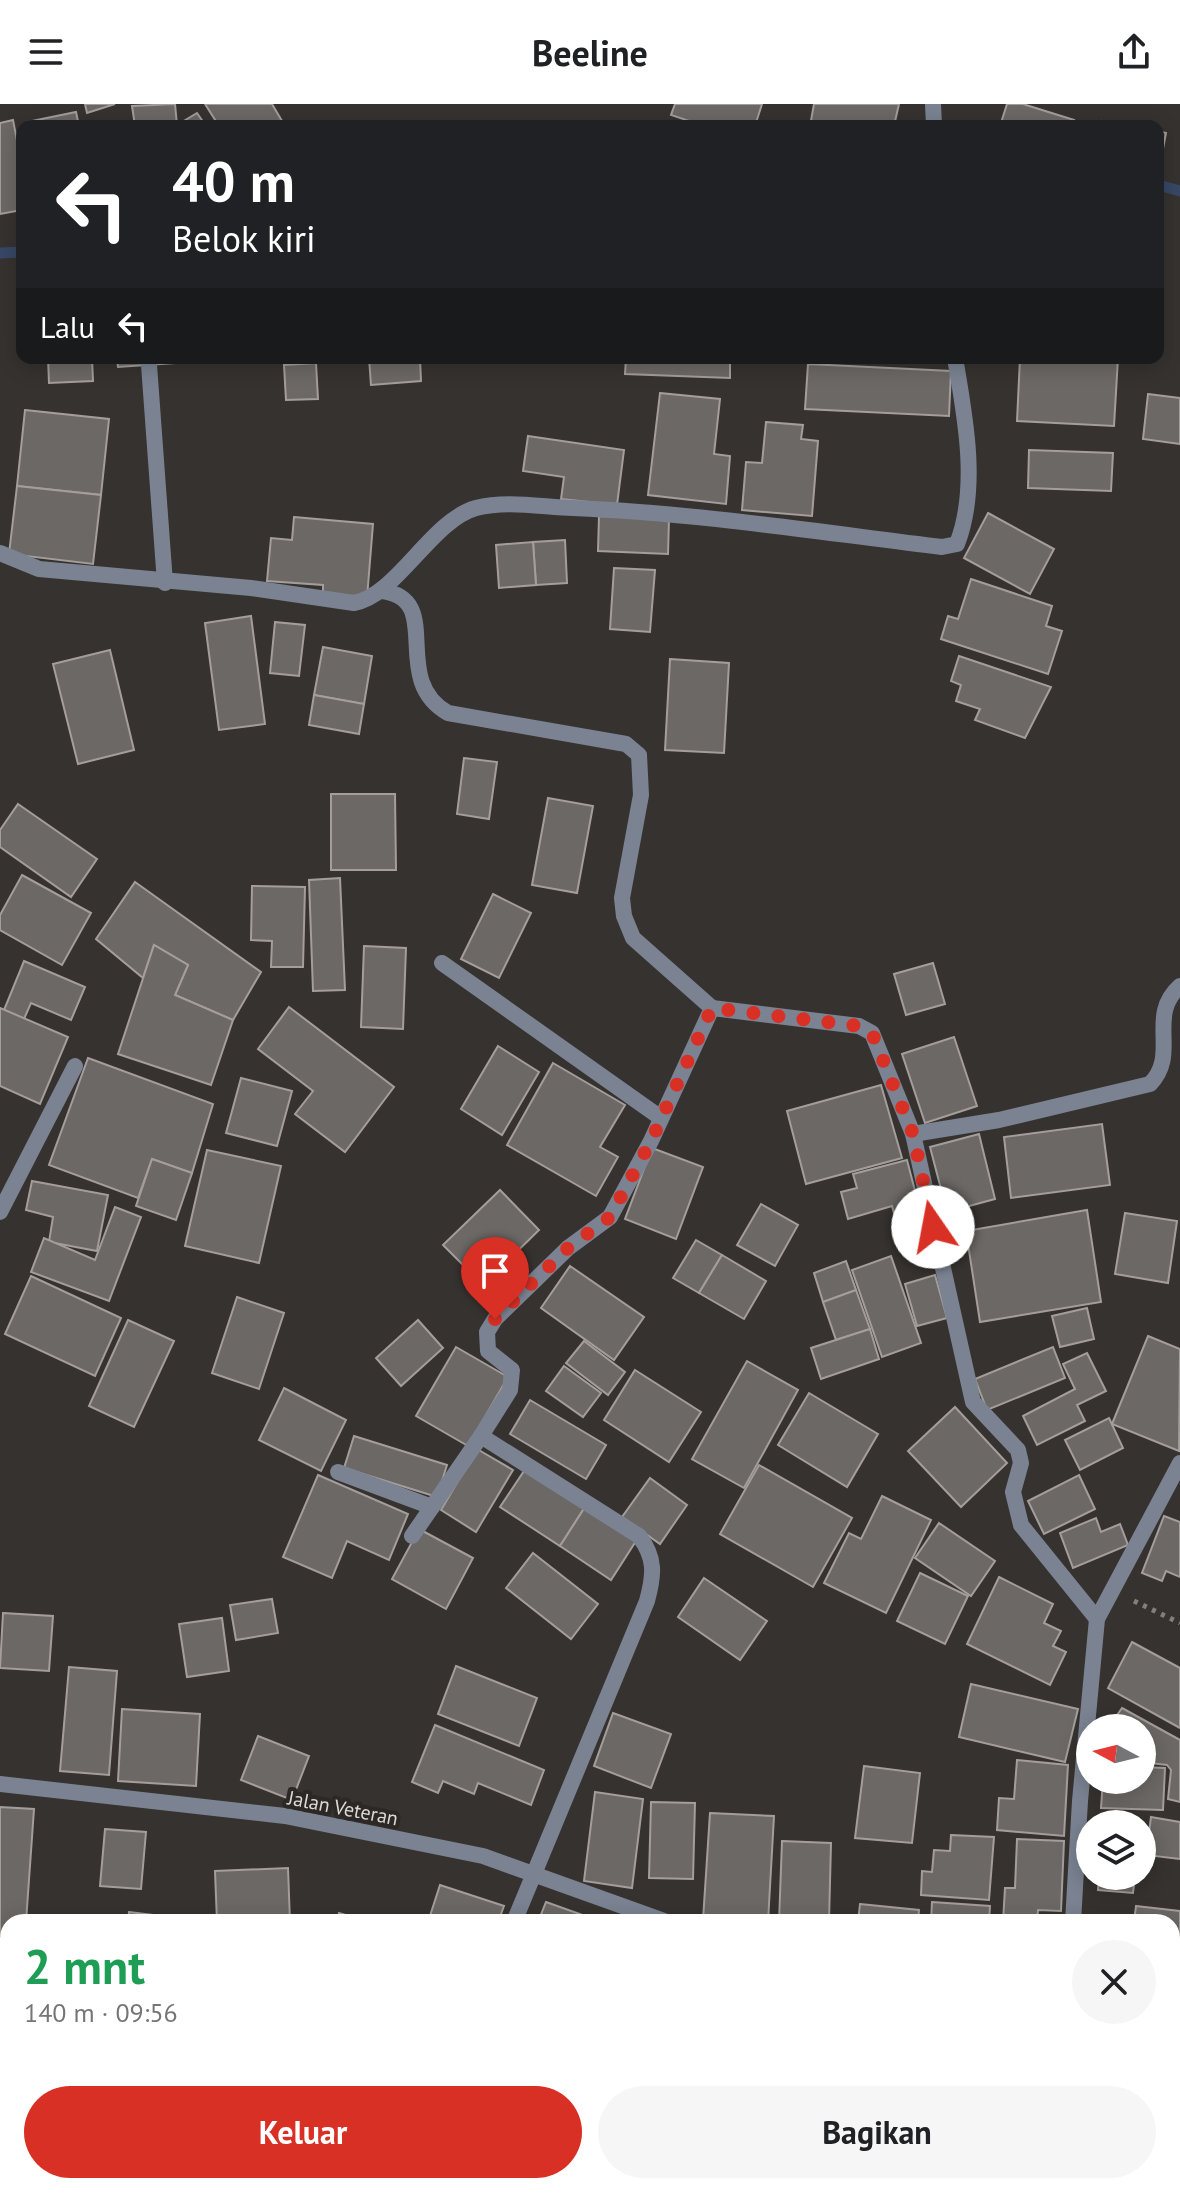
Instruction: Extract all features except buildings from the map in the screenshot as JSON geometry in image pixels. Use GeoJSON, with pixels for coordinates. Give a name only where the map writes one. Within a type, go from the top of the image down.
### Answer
{"type":"FeatureCollection","features":[{"type":"Feature","properties":{"kind":"street"},"geometry":{"type":"LineString","coordinates":[[0,553],[39,569],[165,583],[251,588],[332,602],[370,601],[462,513],[492,505],[646,511],[942,547],[957,544],[967,520],[966,423],[956,364]]}},
{"type":"Feature","properties":{"kind":"street"},"geometry":{"type":"LineString","coordinates":[[149,365],[165,583]]}},
{"type":"Feature","properties":{"kind":"street"},"geometry":{"type":"LineString","coordinates":[[382,591],[401,595],[412,608],[421,682],[425,696],[435,706],[448,713],[626,744],[639,755],[641,795],[622,898],[624,916],[633,938],[712,1008],[859,1026],[872,1033],[913,1134],[973,1402],[1018,1450],[1021,1463],[1013,1492],[1021,1525],[1097,1619]]}},
{"type":"Feature","properties":{"kind":"street"},"geometry":{"type":"LineString","coordinates":[[442,963],[661,1118]]}},
{"type":"Feature","properties":{"kind":"street"},"geometry":{"type":"LineString","coordinates":[[913,1134],[999,1120],[1150,1084],[1160,1075],[1164,1064],[1164,1005],[1180,986]]}},
{"type":"Feature","properties":{"kind":"street"},"geometry":{"type":"LineString","coordinates":[[412,1536],[510,1390],[513,1375],[488,1351],[487,1332],[495,1319],[568,1248],[610,1217],[661,1118],[712,1008]]}},
{"type":"Feature","properties":{"kind":"street"},"geometry":{"type":"LineString","coordinates":[[0,1212],[75,1066]]}},
{"type":"Feature","properties":{"kind":"street"},"geometry":{"type":"LineString","coordinates":[[481,1436],[639,1536],[649,1549],[654,1566],[647,1601],[517,1914]]}},
{"type":"Feature","properties":{"kind":"street"},"geometry":{"type":"LineString","coordinates":[[1073,1914],[1080,1801],[1097,1619],[1180,1463]]}},
{"type":"Feature","properties":{"kind":"street"},"geometry":{"type":"LineString","coordinates":[[338,1472],[432,1507]]}},
{"type":"Feature","properties":{"kind":"street","name":"Jalan Veteran"},"geometry":{"type":"LineString","coordinates":[[0,1784],[285,1816],[483,1856],[531,1881],[640,1914]]}},
{"type":"Feature","properties":{"kind":"path"},"geometry":{"type":"LineString","coordinates":[[1112,1591],[1180,1623]]}},
{"type":"Feature","properties":{"kind":"waterway"},"geometry":{"type":"LineString","coordinates":[[1164,187],[1180,191]]}},
{"type":"Feature","properties":{"kind":"waterway"},"geometry":{"type":"LineString","coordinates":[[0,253],[16,252]]}},
{"type":"Feature","properties":{"kind":"route"},"geometry":{"type":"LineString","coordinates":[[495,1319],[568,1248],[610,1217],[651,1141],[712,1008],[859,1026],[872,1033],[913,1134],[933,1227]]}}]}
